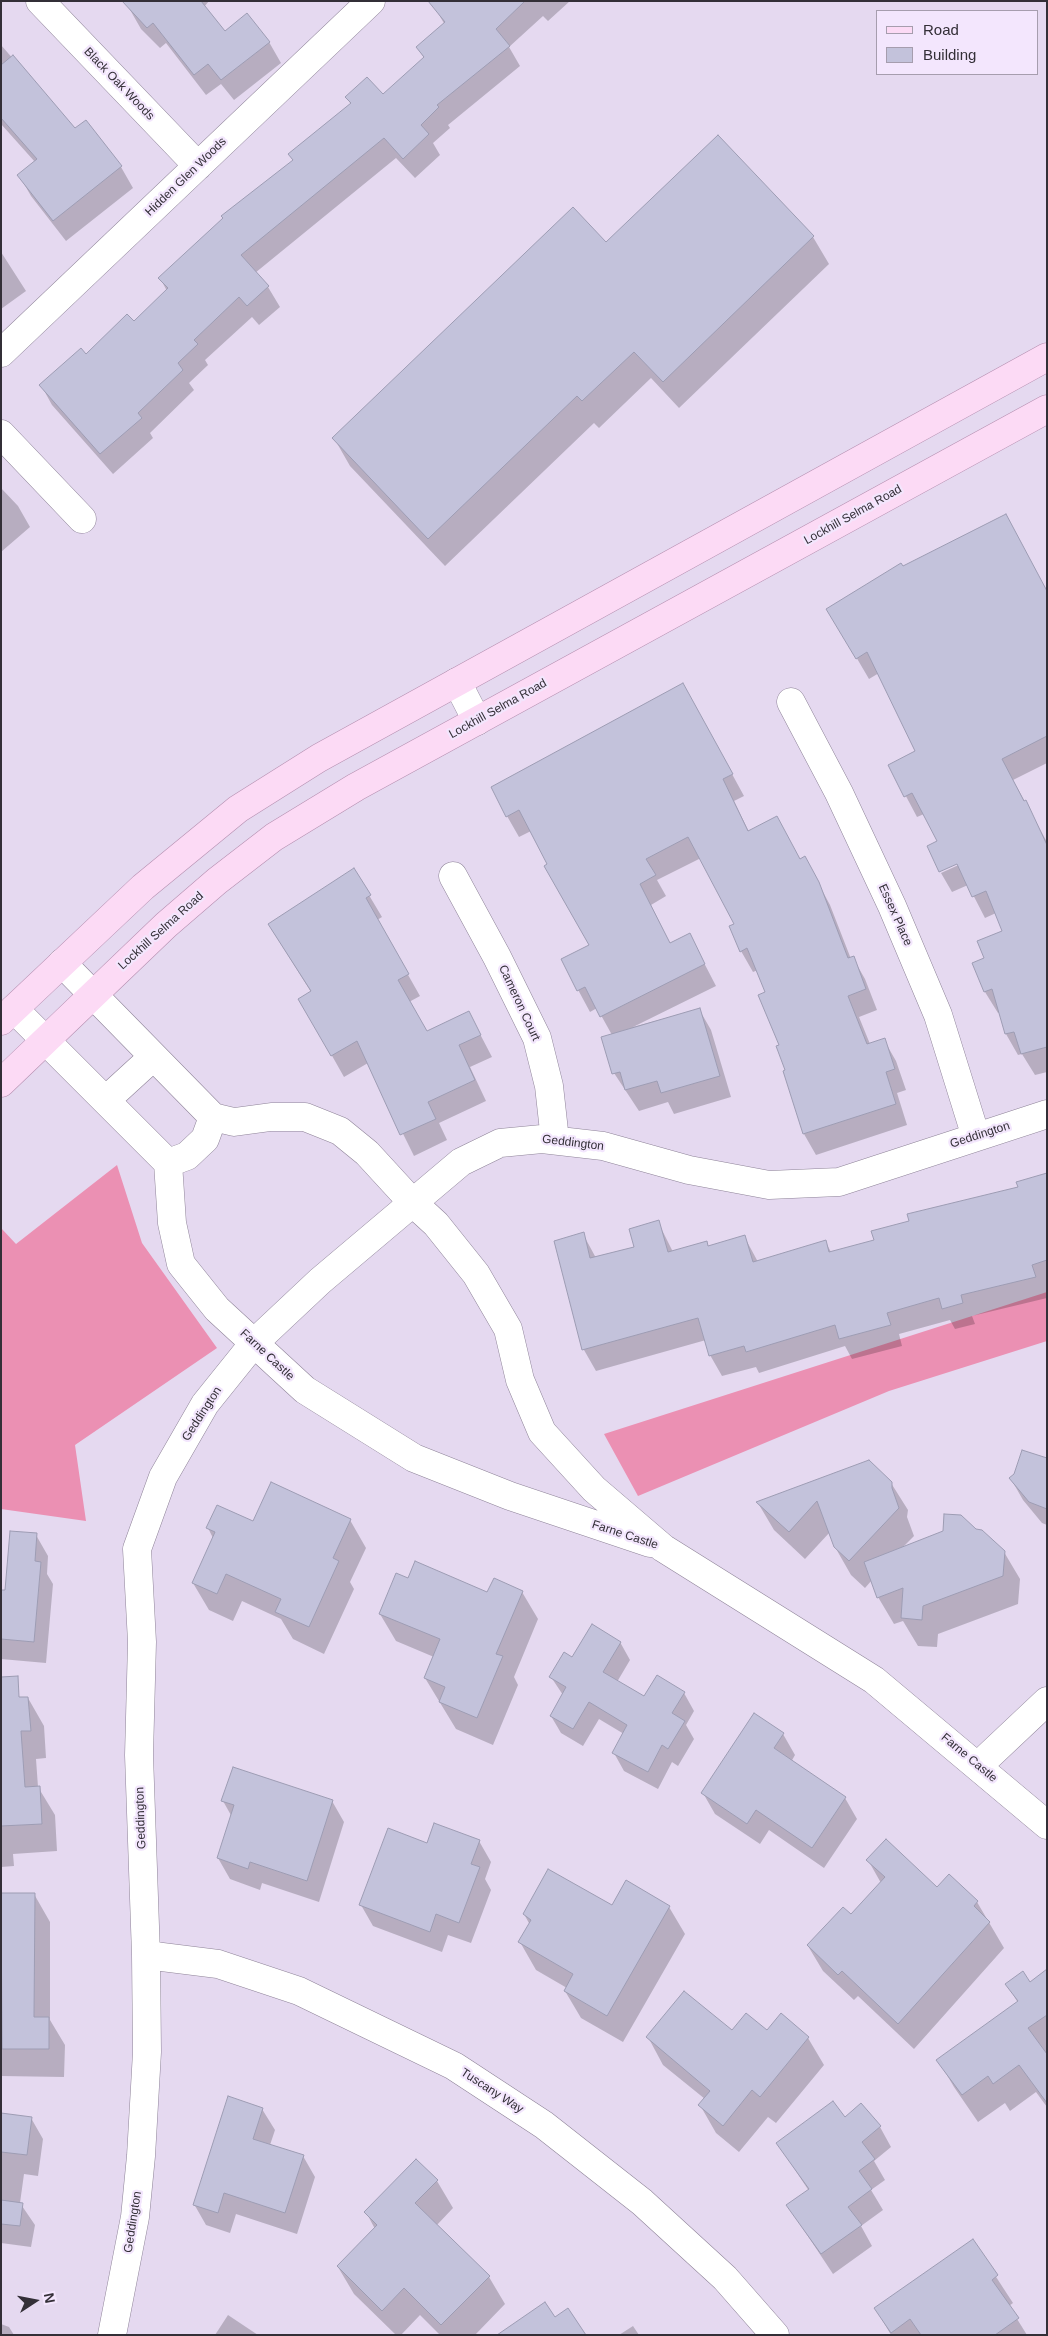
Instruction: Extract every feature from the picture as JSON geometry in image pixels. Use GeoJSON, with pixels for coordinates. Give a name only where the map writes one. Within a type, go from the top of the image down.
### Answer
{"type":"FeatureCollection","features":[{"type":"Feature","properties":{"kind":"main road"},"geometry":{"type":"LineString","coordinates":[[8,1015],[143,887],[238,809],[319,758],[1047,357]]}},
{"type":"Feature","properties":{"kind":"main road","name":"Lockhill Selma Road"},"geometry":{"type":"LineString","coordinates":[[1,1082],[166,925],[217,881],[274,837],[356,787],[1047,409]]}},
{"type":"Feature","properties":{"kind":"street","name":"Black Oak Woods"},"geometry":{"type":"LineString","coordinates":[[40,1],[198,166]]}},
{"type":"Feature","properties":{"kind":"street","name":"Hidden Glen Woods"},"geometry":{"type":"LineString","coordinates":[[1,354],[372,1]]}},
{"type":"Feature","properties":{"kind":"street"},"geometry":{"type":"LineString","coordinates":[[1,434],[82,519]]}},
{"type":"Feature","properties":{"kind":"street"},"geometry":{"type":"LineString","coordinates":[[457,682],[477,721]]}},
{"type":"Feature","properties":{"kind":"street","name":"Essex Place"},"geometry":{"type":"LineString","coordinates":[[791,702],[839,793],[919,969],[938,1015],[976,1137]]}},
{"type":"Feature","properties":{"kind":"street","name":"Cameron Court"},"geometry":{"type":"LineString","coordinates":[[453,876],[497,957],[536,1038],[550,1086],[555,1140]]}},
{"type":"Feature","properties":{"kind":"street"},"geometry":{"type":"LineString","coordinates":[[8,1015],[46,1040],[168,1163],[187,1156],[205,1139],[212,1117],[62,963]]}},
{"type":"Feature","properties":{"kind":"street"},"geometry":{"type":"LineString","coordinates":[[106,1100],[153,1057]]}},
{"type":"Feature","properties":{"kind":"street","name":"Geddington"},"geometry":{"type":"LineString","coordinates":[[112,2335],[135,2217],[141,2156],[147,2052],[146,1954],[139,1755],[142,1642],[137,1549],[167,1469],[205,1404],[254,1343],[320,1282],[461,1162],[500,1143],[542,1138],[603,1146],[689,1170],[769,1185],[840,1182],[1047,1114]]}},
{"type":"Feature","properties":{"kind":"street","name":"Farne Castle"},"geometry":{"type":"LineString","coordinates":[[212,1117],[234,1122],[271,1117],[305,1117],[340,1131],[367,1153],[412,1202],[436,1224],[476,1274],[508,1328],[520,1380],[542,1432],[594,1489],[663,1548],[874,1680],[1047,1825]]}},
{"type":"Feature","properties":{"kind":"street","name":"Farne Castle"},"geometry":{"type":"LineString","coordinates":[[168,1163],[172,1223],[181,1264],[217,1309],[305,1390],[414,1458],[510,1496],[663,1548]]}},
{"type":"Feature","properties":{"kind":"street"},"geometry":{"type":"LineString","coordinates":[[978,1766],[1047,1701]]}},
{"type":"Feature","properties":{"kind":"street","name":"Tuscany Way"},"geometry":{"type":"LineString","coordinates":[[146,1954],[218,1964],[299,1991],[454,2066],[544,2125],[642,2202],[725,2278],[775,2335]]}},
{"type":"Feature","properties":{"kind":"shaded area"},"geometry":{"type":"Polygon","coordinates":[[[117,1165],[142,1243],[217,1348],[75,1445],[86,1521],[1,1509],[1,1228],[16,1244],[117,1165]]]}},
{"type":"Feature","properties":{"kind":"shaded area"},"geometry":{"type":"Polygon","coordinates":[[[1047,1292],[1047,1341],[889,1391],[638,1496],[604,1434],[1047,1292]]]}},
{"type":"Feature","properties":{"kind":"building"},"geometry":{"type":"Polygon","coordinates":[[[122,1],[201,1],[225,31],[247,13],[270,42],[221,80],[208,64],[194,75],[153,23],[147,28],[122,1]]]}},
{"type":"Feature","properties":{"kind":"building"},"geometry":{"type":"Polygon","coordinates":[[[428,1],[525,1],[496,29],[510,46],[437,105],[439,107],[421,125],[429,134],[403,159],[384,138],[241,255],[269,286],[247,306],[239,297],[194,340],[198,344],[178,363],[183,370],[138,413],[142,418],[100,454],[39,385],[81,348],[86,354],[127,314],[134,321],[168,288],[158,278],[223,218],[221,216],[293,160],[288,154],[351,103],[345,97],[367,77],[383,94],[424,57],[416,47],[445,22],[428,1]]]}},
{"type":"Feature","properties":{"kind":"building"},"geometry":{"type":"Polygon","coordinates":[[[13,55],[75,128],[86,120],[122,166],[53,221],[17,175],[37,159],[1,118],[1,65],[13,55]]]}},
{"type":"Feature","properties":{"kind":"building"},"geometry":{"type":"Polygon","coordinates":[[[718,135],[814,236],[663,382],[634,352],[582,401],[577,396],[428,539],[332,438],[573,207],[606,242],[718,135]]]}},
{"type":"Feature","properties":{"kind":"building"},"geometry":{"type":"Polygon","coordinates":[[[1006,514],[1047,591],[1047,736],[1002,759],[1024,801],[1026,800],[1047,845],[1047,1047],[1021,1054],[1014,1032],[1005,1034],[992,989],[984,992],[972,963],[984,958],[977,941],[1002,931],[986,891],[972,897],[957,864],[939,872],[927,846],[937,841],[912,793],[904,797],[888,765],[915,751],[867,652],[856,659],[826,609],[901,563],[903,566],[1006,514]]]}},
{"type":"Feature","properties":{"kind":"building"},"geometry":{"type":"Polygon","coordinates":[[[683,683],[733,774],[723,779],[748,831],[777,816],[800,859],[805,856],[819,882],[848,958],[854,956],[866,989],[848,996],[867,1044],[885,1038],[895,1069],[886,1072],[896,1104],[803,1134],[783,1071],[785,1070],[776,1046],[779,1045],[758,995],[765,992],[747,948],[740,952],[729,926],[734,924],[688,837],[646,859],[656,875],[640,884],[670,943],[690,933],[705,964],[600,1017],[585,987],[577,991],[561,959],[589,945],[544,866],[547,864],[519,810],[506,817],[491,787],[683,683]]]}},
{"type":"Feature","properties":{"kind":"building"},"geometry":{"type":"Polygon","coordinates":[[[354,868],[371,895],[366,898],[409,974],[398,980],[427,1031],[469,1011],[481,1035],[459,1045],[475,1080],[428,1102],[436,1119],[400,1135],[357,1041],[331,1056],[298,999],[311,991],[268,924],[354,868]]]}},
{"type":"Feature","properties":{"kind":"building"},"geometry":{"type":"Polygon","coordinates":[[[700,1008],[720,1076],[661,1093],[657,1081],[625,1090],[620,1072],[612,1074],[601,1037],[700,1008]]]}},
{"type":"Feature","properties":{"kind":"building"},"geometry":{"type":"Polygon","coordinates":[[[1047,1173],[1047,1260],[1032,1265],[1036,1277],[961,1295],[963,1303],[942,1309],[939,1298],[887,1313],[891,1325],[839,1339],[835,1325],[746,1352],[744,1346],[709,1356],[698,1318],[582,1350],[554,1241],[584,1232],[590,1258],[634,1247],[629,1229],[659,1220],[668,1252],[707,1241],[708,1246],[745,1235],[753,1262],[826,1240],[829,1252],[874,1240],[871,1231],[909,1221],[907,1214],[1018,1187],[1016,1182],[1047,1173]]]}},
{"type":"Feature","properties":{"kind":"building"},"geometry":{"type":"Polygon","coordinates":[[[1022,1450],[1047,1458],[1047,1509],[1029,1502],[1009,1478],[1014,1474],[1022,1450]]]}},
{"type":"Feature","properties":{"kind":"building"},"geometry":{"type":"Polygon","coordinates":[[[869,1460],[892,1482],[892,1488],[899,1508],[849,1561],[834,1547],[817,1501],[789,1532],[756,1502],[869,1460]]]}},
{"type":"Feature","properties":{"kind":"building"},"geometry":{"type":"Polygon","coordinates":[[[271,1482],[351,1519],[333,1558],[339,1561],[309,1627],[275,1612],[281,1599],[226,1574],[217,1594],[192,1583],[215,1532],[206,1528],[217,1505],[253,1521],[271,1482]]]}},
{"type":"Feature","properties":{"kind":"building"},"geometry":{"type":"Polygon","coordinates":[[[944,1514],[961,1515],[976,1529],[982,1530],[1005,1551],[1003,1576],[923,1606],[922,1620],[901,1618],[903,1588],[877,1598],[864,1562],[943,1531],[944,1514]]]}},
{"type":"Feature","properties":{"kind":"building"},"geometry":{"type":"Polygon","coordinates":[[[10,1531],[37,1533],[35,1561],[41,1562],[34,1642],[1,1639],[1,1590],[5,1590],[10,1531]]]}},
{"type":"Feature","properties":{"kind":"building"},"geometry":{"type":"Polygon","coordinates":[[[415,1561],[487,1592],[494,1578],[523,1591],[496,1654],[503,1656],[477,1718],[439,1702],[445,1687],[424,1678],[440,1639],[379,1614],[396,1573],[408,1578],[415,1561]]]}},
{"type":"Feature","properties":{"kind":"building"},"geometry":{"type":"Polygon","coordinates":[[[592,1624],[621,1642],[603,1672],[644,1696],[657,1675],[685,1692],[672,1713],[685,1721],[668,1749],[662,1745],[648,1772],[612,1753],[627,1725],[589,1702],[573,1729],[550,1716],[566,1687],[549,1677],[564,1652],[572,1657],[592,1624]]]}},
{"type":"Feature","properties":{"kind":"building"},"geometry":{"type":"Polygon","coordinates":[[[18,1676],[19,1697],[28,1697],[31,1731],[21,1731],[25,1787],[40,1786],[42,1824],[1,1826],[1,1677],[18,1676]]]}},
{"type":"Feature","properties":{"kind":"building"},"geometry":{"type":"Polygon","coordinates":[[[754,1713],[784,1733],[774,1748],[846,1797],[812,1848],[756,1810],[747,1824],[701,1793],[754,1713]]]}},
{"type":"Feature","properties":{"kind":"building"},"geometry":{"type":"Polygon","coordinates":[[[233,1767],[333,1800],[307,1881],[250,1862],[248,1869],[217,1858],[234,1805],[221,1801],[233,1767]]]}},
{"type":"Feature","properties":{"kind":"building"},"geometry":{"type":"Polygon","coordinates":[[[434,1823],[480,1840],[471,1864],[480,1867],[459,1923],[436,1914],[430,1932],[359,1905],[388,1828],[427,1843],[434,1823]]]}},
{"type":"Feature","properties":{"kind":"building"},"geometry":{"type":"Polygon","coordinates":[[[886,1839],[937,1887],[949,1874],[978,1901],[974,1906],[990,1922],[898,2024],[842,1971],[838,1975],[807,1945],[843,1907],[851,1914],[885,1877],[866,1860],[886,1839]]]}},
{"type":"Feature","properties":{"kind":"building"},"geometry":{"type":"Polygon","coordinates":[[[548,1869],[612,1905],[626,1880],[670,1906],[607,2016],[564,1991],[573,1974],[518,1942],[531,1920],[523,1914],[548,1869]]]}},
{"type":"Feature","properties":{"kind":"building"},"geometry":{"type":"Polygon","coordinates":[[[1,1893],[35,1893],[34,2017],[49,2017],[49,2049],[2,2049],[1,1893]]]}},
{"type":"Feature","properties":{"kind":"building"},"geometry":{"type":"Polygon","coordinates":[[[1047,1969],[1047,2015],[1028,2028],[1047,2054],[1047,2103],[1019,2065],[993,2084],[988,2076],[962,2095],[936,2060],[1018,2001],[1005,1984],[1023,1971],[1030,1982],[1047,1969]]]}},
{"type":"Feature","properties":{"kind":"building"},"geometry":{"type":"Polygon","coordinates":[[[684,1991],[732,2030],[746,2013],[767,2030],[781,2013],[809,2037],[760,2097],[752,2090],[723,2126],[698,2105],[710,2091],[646,2037],[684,1991]]]}},
{"type":"Feature","properties":{"kind":"building"},"geometry":{"type":"Polygon","coordinates":[[[228,2096],[263,2108],[253,2139],[304,2155],[285,2213],[224,2193],[218,2213],[193,2205],[228,2096]]]}},
{"type":"Feature","properties":{"kind":"building"},"geometry":{"type":"Polygon","coordinates":[[[833,2101],[845,2117],[861,2103],[881,2126],[862,2142],[875,2159],[859,2171],[872,2189],[848,2207],[862,2225],[821,2254],[786,2205],[809,2189],[776,2143],[833,2101]]]}},
{"type":"Feature","properties":{"kind":"building"},"geometry":{"type":"Polygon","coordinates":[[[1,2113],[32,2117],[27,2155],[1,2152],[1,2113]]]}},
{"type":"Feature","properties":{"kind":"building"},"geometry":{"type":"Polygon","coordinates":[[[416,2159],[438,2180],[415,2203],[490,2276],[441,2325],[404,2288],[382,2311],[337,2266],[377,2225],[364,2212],[416,2159]]]}},
{"type":"Feature","properties":{"kind":"building"},"geometry":{"type":"Polygon","coordinates":[[[1,2200],[23,2203],[20,2226],[1,2224],[1,2200]]]}},
{"type":"Feature","properties":{"kind":"building"},"geometry":{"type":"Polygon","coordinates":[[[973,2239],[998,2275],[992,2280],[1019,2318],[995,2335],[921,2335],[910,2319],[891,2333],[874,2308],[973,2239]]]}},
{"type":"Feature","properties":{"kind":"building"},"geometry":{"type":"Polygon","coordinates":[[[545,2302],[555,2317],[568,2308],[586,2335],[497,2335],[545,2302]]]}}]}
